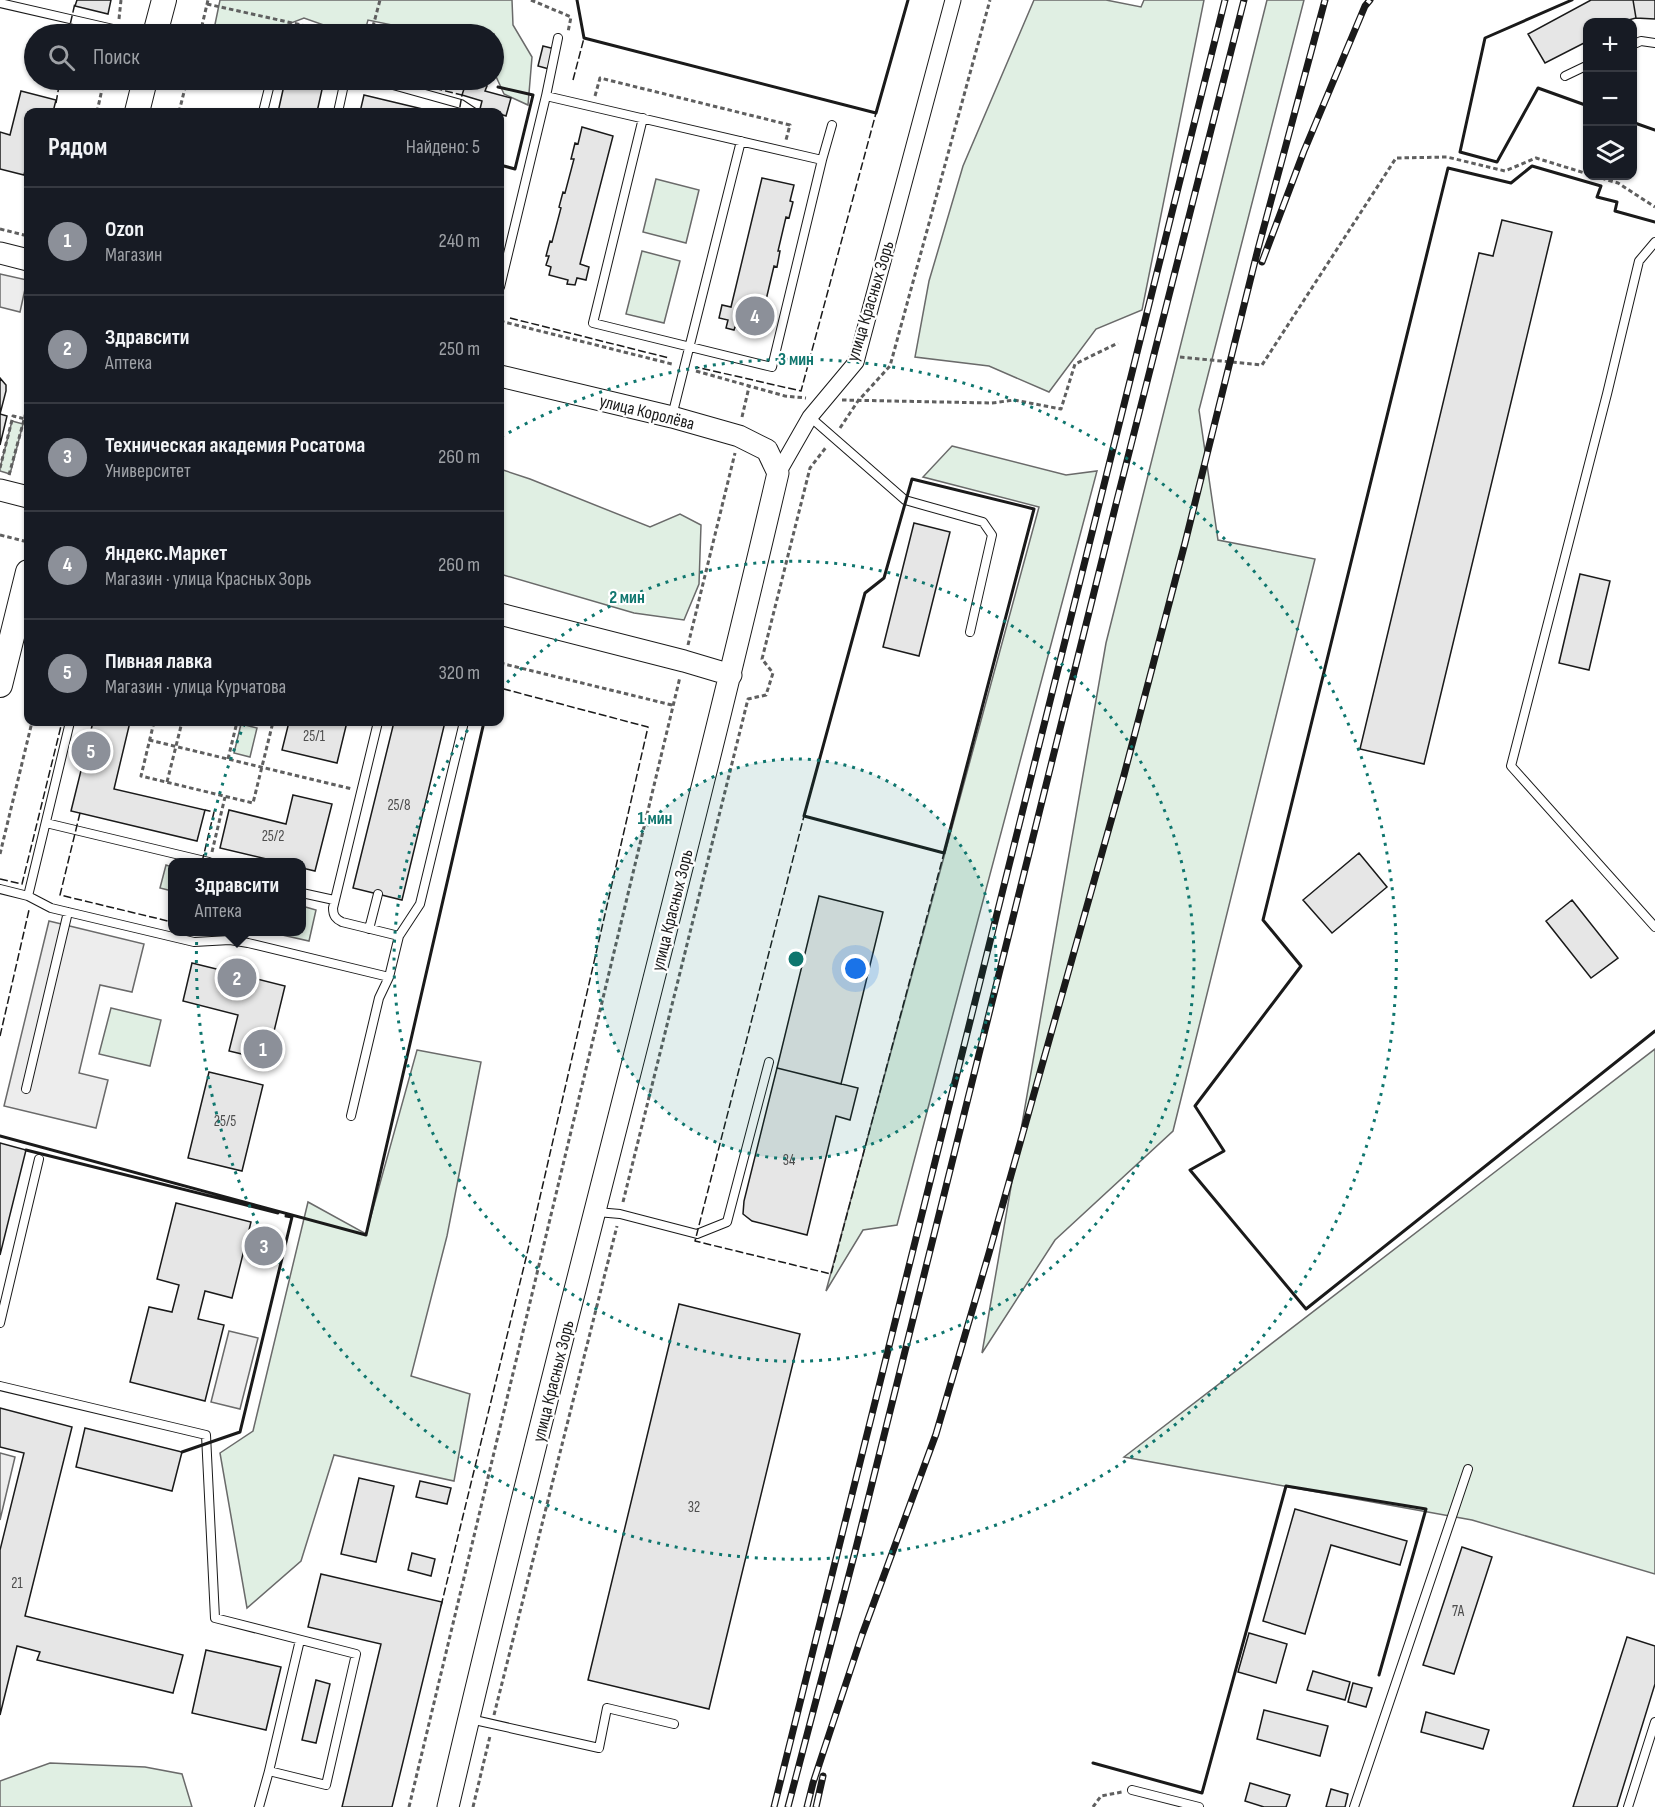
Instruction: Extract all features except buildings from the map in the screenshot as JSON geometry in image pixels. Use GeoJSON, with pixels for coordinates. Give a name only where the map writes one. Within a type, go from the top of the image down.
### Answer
{"type":"FeatureCollection","features":[{"type":"Feature","properties":{"kind":"main road"},"geometry":{"type":"LineString","coordinates":[[158,24],[164,0]]}},
{"type":"Feature","properties":{"kind":"main road"},"geometry":{"type":"LineString","coordinates":[[138,108],[142,90]]}},
{"type":"Feature","properties":{"kind":"main road"},"geometry":{"type":"LineString","coordinates":[[0,686],[24,588]]}},
{"type":"Feature","properties":{"kind":"street","name":"улица Красных Зорь"},"geometry":{"type":"LineString","coordinates":[[448,1807],[595,1211],[731,675],[778,473],[810,417],[856,362],[952,0]]}},
{"type":"Feature","properties":{"kind":"street"},"geometry":{"type":"LineString","coordinates":[[0,253],[24,259]]}},
{"type":"Feature","properties":{"kind":"street","name":"улица Королёва"},"geometry":{"type":"LineString","coordinates":[[504,377],[672,417],[739,436],[767,450],[778,473]]}},
{"type":"Feature","properties":{"kind":"street"},"geometry":{"type":"LineString","coordinates":[[0,490],[24,496]]}},
{"type":"Feature","properties":{"kind":"street"},"geometry":{"type":"LineString","coordinates":[[504,619],[684,660],[731,675]]}},
{"type":"Feature","properties":{"kind":"lane"},"geometry":{"type":"LineString","coordinates":[[0,4],[90,24]]}},
{"type":"Feature","properties":{"kind":"lane"},"geometry":{"type":"LineString","coordinates":[[504,270],[558,38]]}},
{"type":"Feature","properties":{"kind":"lane"},"geometry":{"type":"LineString","coordinates":[[1637,43],[1641,41],[1655,43]]}},
{"type":"Feature","properties":{"kind":"lane"},"geometry":{"type":"LineString","coordinates":[[1565,76],[1583,67]]}},
{"type":"Feature","properties":{"kind":"lane"},"geometry":{"type":"LineString","coordinates":[[264,108],[268,90]]}},
{"type":"Feature","properties":{"kind":"lane"},"geometry":{"type":"LineString","coordinates":[[339,108],[343,90]]}},
{"type":"Feature","properties":{"kind":"lane"},"geometry":{"type":"LineString","coordinates":[[411,90],[461,104],[466,108]]}},
{"type":"Feature","properties":{"kind":"lane"},"geometry":{"type":"LineString","coordinates":[[546,96],[822,160]]}},
{"type":"Feature","properties":{"kind":"lane"},"geometry":{"type":"LineString","coordinates":[[643,118],[593,323],[772,367],[832,125]]}},
{"type":"Feature","properties":{"kind":"lane"},"geometry":{"type":"LineString","coordinates":[[672,417],[741,141]]}},
{"type":"Feature","properties":{"kind":"lane"},"geometry":{"type":"LineString","coordinates":[[1655,242],[1639,261],[1511,766],[1655,927]]}},
{"type":"Feature","properties":{"kind":"lane"},"geometry":{"type":"LineString","coordinates":[[810,417],[905,500],[983,522],[992,535],[970,632]]}},
{"type":"Feature","properties":{"kind":"lane"},"geometry":{"type":"LineString","coordinates":[[28,896],[69,726]]}},
{"type":"Feature","properties":{"kind":"lane"},"geometry":{"type":"LineString","coordinates":[[377,726],[334,900],[333,914],[342,922],[399,936]]}},
{"type":"Feature","properties":{"kind":"lane"},"geometry":{"type":"LineString","coordinates":[[351,1116],[380,998],[389,977],[399,936],[420,904],[463,726]]}},
{"type":"Feature","properties":{"kind":"lane"},"geometry":{"type":"LineString","coordinates":[[46,823],[191,858]]}},
{"type":"Feature","properties":{"kind":"lane"},"geometry":{"type":"LineString","coordinates":[[0,889],[28,896],[51,908],[168,936]]}},
{"type":"Feature","properties":{"kind":"lane"},"geometry":{"type":"LineString","coordinates":[[306,893],[334,900]]}},
{"type":"Feature","properties":{"kind":"lane"},"geometry":{"type":"LineString","coordinates":[[369,929],[378,894]]}},
{"type":"Feature","properties":{"kind":"lane"},"geometry":{"type":"LineString","coordinates":[[26,1089],[68,912]]}},
{"type":"Feature","properties":{"kind":"lane"},"geometry":{"type":"LineString","coordinates":[[169,936],[194,942],[230,940],[248,943],[389,977]]}},
{"type":"Feature","properties":{"kind":"lane"},"geometry":{"type":"LineString","coordinates":[[194,942],[195,936]]}},
{"type":"Feature","properties":{"kind":"lane"},"geometry":{"type":"LineString","coordinates":[[595,1211],[620,1214],[697,1234],[727,1222],[768,1062]]}},
{"type":"Feature","properties":{"kind":"lane"},"geometry":{"type":"LineString","coordinates":[[0,1323],[39,1159]]}},
{"type":"Feature","properties":{"kind":"lane"},"geometry":{"type":"LineString","coordinates":[[0,1386],[206,1435],[215,1618],[356,1654],[326,1785],[268,1771]]}},
{"type":"Feature","properties":{"kind":"lane"},"geometry":{"type":"LineString","coordinates":[[1354,1807],[1468,1469]]}},
{"type":"Feature","properties":{"kind":"lane"},"geometry":{"type":"LineString","coordinates":[[259,1807],[300,1640]]}},
{"type":"Feature","properties":{"kind":"lane"},"geometry":{"type":"LineString","coordinates":[[468,1719],[599,1748],[607,1708],[674,1724]]}},
{"type":"Feature","properties":{"kind":"lane"},"geometry":{"type":"LineString","coordinates":[[1628,1807],[1655,1722]]}},
{"type":"Feature","properties":{"kind":"lane"},"geometry":{"type":"LineString","coordinates":[[1132,1790],[1199,1807]]}},
{"type":"Feature","properties":{"kind":"path"},"geometry":{"type":"LineString","coordinates":[[374,24],[380,0]]}},
{"type":"Feature","properties":{"kind":"path"},"geometry":{"type":"LineString","coordinates":[[473,1807],[748,699],[766,695],[773,673],[762,659],[810,468],[858,401],[890,366],[990,0]]}},
{"type":"Feature","properties":{"kind":"path"},"geometry":{"type":"LineString","coordinates":[[202,24],[208,2],[300,24]]}},
{"type":"Feature","properties":{"kind":"path"},"geometry":{"type":"LineString","coordinates":[[593,107],[600,78],[790,125],[784,151]]}},
{"type":"Feature","properties":{"kind":"path"},"geometry":{"type":"LineString","coordinates":[[98,108],[102,90]]}},
{"type":"Feature","properties":{"kind":"path"},"geometry":{"type":"LineString","coordinates":[[180,108],[185,90]]}},
{"type":"Feature","properties":{"kind":"path"},"geometry":{"type":"LineString","coordinates":[[1180,357],[1262,365],[1396,158],[1447,157],[1505,171],[1536,158],[1583,173]]}},
{"type":"Feature","properties":{"kind":"path"},"geometry":{"type":"LineString","coordinates":[[1608,180],[1618,183],[1655,207]]}},
{"type":"Feature","properties":{"kind":"path"},"geometry":{"type":"LineString","coordinates":[[0,229],[24,235]]}},
{"type":"Feature","properties":{"kind":"path"},"geometry":{"type":"LineString","coordinates":[[504,322],[685,367],[785,396],[858,401],[992,403],[1014,400],[1061,409],[1075,364],[1118,343]]}},
{"type":"Feature","properties":{"kind":"path"},"geometry":{"type":"LineString","coordinates":[[409,1807],[749,387]]}},
{"type":"Feature","properties":{"kind":"path"},"geometry":{"type":"LineString","coordinates":[[0,468],[13,416],[24,419]]}},
{"type":"Feature","properties":{"kind":"path"},"geometry":{"type":"LineString","coordinates":[[0,490],[10,474],[24,423]]}},
{"type":"Feature","properties":{"kind":"path"},"geometry":{"type":"LineString","coordinates":[[0,535],[24,541]]}},
{"type":"Feature","properties":{"kind":"path"},"geometry":{"type":"LineString","coordinates":[[504,664],[672,705]]}},
{"type":"Feature","properties":{"kind":"path"},"geometry":{"type":"LineString","coordinates":[[0,854],[31,726]]}},
{"type":"Feature","properties":{"kind":"path"},"geometry":{"type":"LineString","coordinates":[[153,726],[141,776],[253,803],[272,726]]}},
{"type":"Feature","properties":{"kind":"path"},"geometry":{"type":"LineString","coordinates":[[167,782],[181,726]]}},
{"type":"Feature","properties":{"kind":"path"},"geometry":{"type":"LineString","coordinates":[[228,759],[236,726]]}},
{"type":"Feature","properties":{"kind":"path"},"geometry":{"type":"LineString","coordinates":[[149,740],[361,791]]}},
{"type":"Feature","properties":{"kind":"path"},"geometry":{"type":"LineString","coordinates":[[210,858],[225,796]]}},
{"type":"Feature","properties":{"kind":"path"},"geometry":{"type":"LineString","coordinates":[[1093,1807],[1101,1796],[1132,1790]]}},
{"type":"Feature","properties":{"kind":"green space"},"geometry":{"type":"Polygon","coordinates":[[[220,0],[512,0],[513,25],[532,57],[528,105],[504,94],[502,90],[504,90],[504,24],[387,24],[368,20],[367,24],[321,24],[304,18],[288,24],[215,24],[220,0]]]}},
{"type":"Feature","properties":{"kind":"green space"},"geometry":{"type":"Polygon","coordinates":[[[1034,0],[1106,0],[1141,7],[1144,0],[1204,0],[1142,310],[1096,329],[1049,392],[989,366],[915,357],[929,281],[963,166],[1034,0]]]}},
{"type":"Feature","properties":{"kind":"green space"},"geometry":{"type":"Polygon","coordinates":[[[1267,0],[1304,0],[1199,410],[1218,540],[1315,559],[1173,1131],[1055,1240],[982,1353],[1106,643],[1267,0]]]}},
{"type":"Feature","properties":{"kind":"green space"},"geometry":{"type":"Polygon","coordinates":[[[656,179],[699,190],[686,243],[643,232],[656,179]]]}},
{"type":"Feature","properties":{"kind":"green space"},"geometry":{"type":"Polygon","coordinates":[[[642,251],[680,261],[664,323],[626,314],[642,251]]]}},
{"type":"Feature","properties":{"kind":"green space"},"geometry":{"type":"Polygon","coordinates":[[[12,421],[23,424],[10,474],[0,471],[0,468],[12,421]]]}},
{"type":"Feature","properties":{"kind":"green space"},"geometry":{"type":"Polygon","coordinates":[[[952,446],[1066,475],[1097,471],[897,1225],[863,1230],[826,1291],[1039,507],[923,477],[952,446]]]}},
{"type":"Feature","properties":{"kind":"green space"},"geometry":{"type":"Polygon","coordinates":[[[504,470],[650,527],[680,514],[701,525],[699,584],[684,620],[634,613],[504,575],[504,470]]]}},
{"type":"Feature","properties":{"kind":"green space"},"geometry":{"type":"Polygon","coordinates":[[[241,726],[257,728],[250,757],[234,753],[241,726]]]}},
{"type":"Feature","properties":{"kind":"green space"},"geometry":{"type":"Polygon","coordinates":[[[166,865],[168,866],[168,890],[160,888],[166,865]]]}},
{"type":"Feature","properties":{"kind":"green space"},"geometry":{"type":"Polygon","coordinates":[[[306,907],[316,910],[309,941],[287,936],[306,936],[306,907]]]}},
{"type":"Feature","properties":{"kind":"green space"},"geometry":{"type":"Polygon","coordinates":[[[111,1008],[161,1020],[150,1066],[99,1054],[111,1008]]]}},
{"type":"Feature","properties":{"kind":"green space"},"geometry":{"type":"Polygon","coordinates":[[[1655,1049],[1655,1574],[1472,1520],[1124,1457],[1655,1049]]]}},
{"type":"Feature","properties":{"kind":"green space"},"geometry":{"type":"Polygon","coordinates":[[[417,1050],[481,1062],[447,1236],[411,1376],[470,1394],[454,1481],[334,1455],[301,1561],[247,1608],[220,1453],[253,1431],[308,1202],[366,1234],[417,1050]]]}},
{"type":"Feature","properties":{"kind":"green space"},"geometry":{"type":"Polygon","coordinates":[[[50,1763],[145,1767],[182,1774],[192,1807],[0,1807],[0,1781],[50,1763]]]}},
{"type":"Feature","properties":{"kind":"shaded area"},"geometry":{"type":"Polygon","coordinates":[[[0,274],[24,279],[20,312],[0,307],[0,274]]]}},
{"type":"Feature","properties":{"kind":"shaded area"},"geometry":{"type":"Polygon","coordinates":[[[49,921],[144,944],[132,992],[100,985],[79,1073],[108,1080],[96,1128],[4,1106],[49,921]]]}},
{"type":"Feature","properties":{"kind":"shaded area"},"geometry":{"type":"Polygon","coordinates":[[[229,1331],[258,1338],[240,1409],[211,1402],[229,1331]]]}},
{"type":"Feature","properties":{"kind":"shaded area"},"geometry":{"type":"Polygon","coordinates":[[[0,1453],[15,1457],[0,1520],[0,1453]]]}},
{"type":"Feature","properties":{"kind":"railway"},"geometry":{"type":"LineString","coordinates":[[774,1807],[1225,0]]}},
{"type":"Feature","properties":{"kind":"railway"},"geometry":{"type":"LineString","coordinates":[[788,1807],[855,1552],[1244,0]]}},
{"type":"Feature","properties":{"kind":"railway"},"geometry":{"type":"LineString","coordinates":[[807,1807],[862,1635],[936,1434],[989,1253],[1124,775],[1185,543],[1258,249],[1325,0]]}},
{"type":"Feature","properties":{"kind":"railway"},"geometry":{"type":"LineString","coordinates":[[1262,262],[1304,151],[1365,6],[1370,0]]}},
{"type":"Feature","properties":{"kind":"railway"},"geometry":{"type":"LineString","coordinates":[[816,1807],[823,1776]]}},
{"type":"Feature","properties":{"kind":"fence"},"geometry":{"type":"LineString","coordinates":[[70,24],[75,3]]}},
{"type":"Feature","properties":{"kind":"fence"},"geometry":{"type":"LineString","coordinates":[[573,80],[584,38],[876,113],[801,391],[696,367]]}},
{"type":"Feature","properties":{"kind":"fence"},"geometry":{"type":"LineString","coordinates":[[56,103],[58,90]]}},
{"type":"Feature","properties":{"kind":"fence"},"geometry":{"type":"LineString","coordinates":[[442,90],[462,95],[460,108]]}},
{"type":"Feature","properties":{"kind":"fence"},"geometry":{"type":"LineString","coordinates":[[510,318],[669,358]]}},
{"type":"Feature","properties":{"kind":"fence"},"geometry":{"type":"LineString","coordinates":[[441,1606],[526,1258],[648,727],[504,689]]}},
{"type":"Feature","properties":{"kind":"fence"},"geometry":{"type":"LineString","coordinates":[[0,879],[22,884],[61,726]]}},
{"type":"Feature","properties":{"kind":"fence"},"geometry":{"type":"LineString","coordinates":[[203,858],[214,812],[205,810]]}},
{"type":"Feature","properties":{"kind":"fence"},"geometry":{"type":"LineString","coordinates":[[80,813],[60,895],[168,921]]}},
{"type":"Feature","properties":{"kind":"fence"},"geometry":{"type":"LineString","coordinates":[[804,816],[944,853],[831,1274],[695,1241],[804,816]]}},
{"type":"Feature","properties":{"kind":"fence"},"geometry":{"type":"LineString","coordinates":[[0,1036],[29,910]]}},
{"type":"Feature","properties":{"kind":"wall"},"geometry":{"type":"LineString","coordinates":[[577,0],[584,38],[876,113],[908,0]]}},
{"type":"Feature","properties":{"kind":"wall"},"geometry":{"type":"LineString","coordinates":[[1572,0],[1485,38],[1460,152],[1497,162],[1538,88],[1583,104]]}},
{"type":"Feature","properties":{"kind":"wall"},"geometry":{"type":"LineString","coordinates":[[504,88],[533,95],[515,169],[504,166]]}},
{"type":"Feature","properties":{"kind":"wall"},"geometry":{"type":"LineString","coordinates":[[1637,124],[1655,130]]}},
{"type":"Feature","properties":{"kind":"wall"},"geometry":{"type":"LineString","coordinates":[[1655,222],[1615,211],[1617,202],[1597,197],[1601,186],[1532,166],[1511,183],[1448,168],[1263,920],[1301,966],[1195,1106],[1224,1151],[1190,1170],[1306,1309],[1655,1031]]}},
{"type":"Feature","properties":{"kind":"wall"},"geometry":{"type":"LineString","coordinates":[[912,479],[1034,509],[944,853],[804,816],[865,593],[884,578],[912,479]]}},
{"type":"Feature","properties":{"kind":"wall"},"geometry":{"type":"LineString","coordinates":[[0,1136],[366,1235],[483,726]]}},
{"type":"Feature","properties":{"kind":"wall"},"geometry":{"type":"LineString","coordinates":[[26,1150],[278,1213]]}},
{"type":"Feature","properties":{"kind":"wall"},"geometry":{"type":"LineString","coordinates":[[182,1452],[240,1432],[292,1217],[286,1216]]}},
{"type":"Feature","properties":{"kind":"wall"},"geometry":{"type":"LineString","coordinates":[[1093,1763],[1202,1793],[1286,1486],[1426,1509],[1379,1675]]}},
{"type":"Feature","properties":{"kind":"place","name":"Яндекс.Маркет"},"geometry":{"type":"Point","coordinates":[755,316]}},
{"type":"Feature","properties":{"kind":"place","name":"Пивная лавка"},"geometry":{"type":"Point","coordinates":[91,751]}},
{"type":"Feature","properties":{"kind":"place","name":"Здравсити"},"geometry":{"type":"Point","coordinates":[237,978]}},
{"type":"Feature","properties":{"kind":"place","name":"Ozon"},"geometry":{"type":"Point","coordinates":[263,1049]}},
{"type":"Feature","properties":{"kind":"place","name":"Техническая академия Росатома"},"geometry":{"type":"Point","coordinates":[264,1246]}}]}
